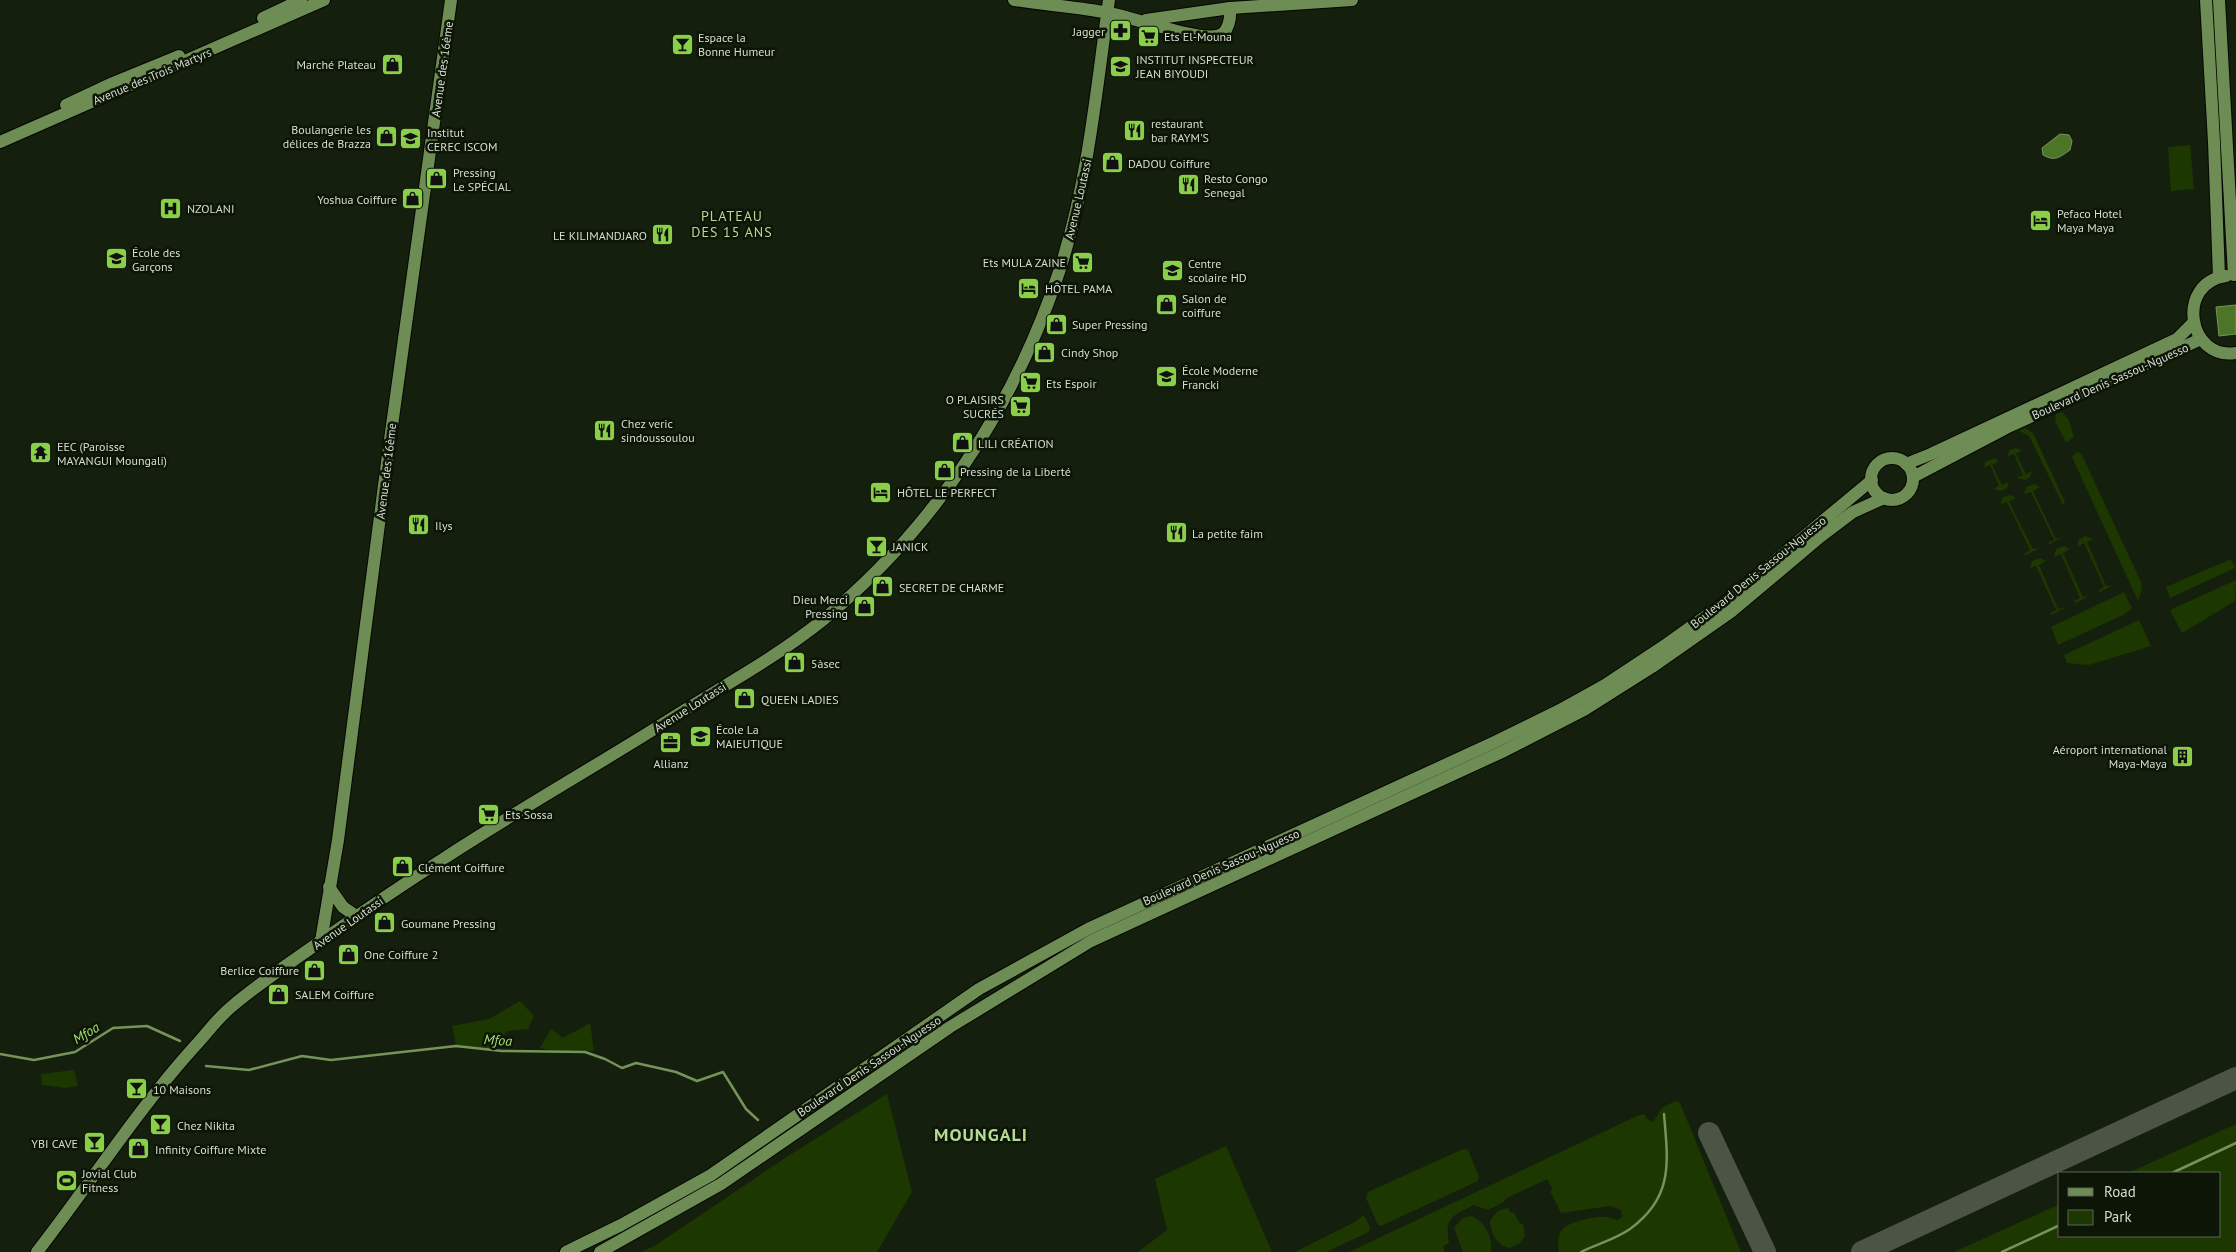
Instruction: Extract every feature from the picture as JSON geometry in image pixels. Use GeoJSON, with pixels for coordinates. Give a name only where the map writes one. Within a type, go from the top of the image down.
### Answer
{"type":"FeatureCollection","features":[{"type":"Feature","properties":{"kind":"main road"},"geometry":{"type":"LineString","coordinates":[[302,3],[324,0]]}},
{"type":"Feature","properties":{"kind":"main road","name":"Avenue des 16ème"},"geometry":{"type":"LineString","coordinates":[[322,941],[329,887],[338,840],[389,447],[451,0]]}},
{"type":"Feature","properties":{"kind":"main road"},"geometry":{"type":"LineString","coordinates":[[1014,0],[1108,6],[1141,20],[1196,34],[1217,36],[1227,29],[1230,19],[1230,8]]}},
{"type":"Feature","properties":{"kind":"main road"},"geometry":{"type":"LineString","coordinates":[[1141,20],[1230,8],[1352,0]]}},
{"type":"Feature","properties":{"kind":"main road"},"geometry":{"type":"LineString","coordinates":[[2206,0],[2219,277]]}},
{"type":"Feature","properties":{"kind":"main road"},"geometry":{"type":"LineString","coordinates":[[2219,0],[2235,276],[2219,277],[2208,283],[2199,293],[2193,307],[2193,323],[2201,340],[2216,351],[2230,354],[2236,353]]}},
{"type":"Feature","properties":{"kind":"main road","name":"Avenue des Trois Martyrs"},"geometry":{"type":"LineString","coordinates":[[0,134],[113,83],[302,3]]}},
{"type":"Feature","properties":{"kind":"main road","name":"Avenue des Trois Martyrs"},"geometry":{"type":"LineString","coordinates":[[0,142],[302,3]]}},
{"type":"Feature","properties":{"kind":"main road","name":"Avenue Loutassi"},"geometry":{"type":"LineString","coordinates":[[37,1252],[155,1093],[216,1021],[283,967],[356,916],[486,832],[766,660],[821,621],[876,572],[924,518],[966,463],[998,412],[1026,358],[1057,277],[1082,188],[1092,133],[1108,6]]}},
{"type":"Feature","properties":{"kind":"main road","name":"Boulevard Denis Sassou-Nguesso"},"geometry":{"type":"LineString","coordinates":[[1906,464],[2177,339],[2193,323]]}},
{"type":"Feature","properties":{"kind":"main road","name":"Boulevard Denis Sassou-Nguesso"},"geometry":{"type":"LineString","coordinates":[[1913,477],[2010,426],[2201,340]]}},
{"type":"Feature","properties":{"kind":"main road"},"geometry":{"type":"LineString","coordinates":[[1896,459],[1906,464],[1913,477],[1912,486],[1904,496],[1896,500],[1884,498],[1875,491],[1872,480],[1877,466],[1886,460],[1896,459]]}},
{"type":"Feature","properties":{"kind":"main road","name":"Boulevard Denis Sassou-Nguesso"},"geometry":{"type":"LineString","coordinates":[[566,1252],[621,1225],[711,1175],[979,989],[1088,929],[1497,741],[1604,685],[1667,644],[1723,604],[1872,480]]}},
{"type":"Feature","properties":{"kind":"main road","name":"Boulevard Denis Sassou-Nguesso"},"geometry":{"type":"LineString","coordinates":[[600,1252],[721,1184],[950,1027],[1091,941],[1504,752],[1584,710],[1652,667],[1732,611],[1853,512],[1884,498]]}},
{"type":"Feature","properties":{"kind":"main road"},"geometry":{"type":"LineString","coordinates":[[329,887],[343,907],[356,916]]}},
{"type":"Feature","properties":{"kind":"green space"},"geometry":{"type":"Polygon","coordinates":[[[2190,145],[2194,189],[2171,191],[2168,147],[2190,145]]]}},
{"type":"Feature","properties":{"kind":"green space"},"geometry":{"type":"Polygon","coordinates":[[[2062,412],[2069,420],[2074,437],[2067,442],[2055,421],[2056,414],[2062,412]]]}},
{"type":"Feature","properties":{"kind":"green space"},"geometry":{"type":"Polygon","coordinates":[[[2025,428],[2033,433],[2065,502],[2063,505],[2029,436],[2019,431],[2025,428]]]}},
{"type":"Feature","properties":{"kind":"green space"},"geometry":{"type":"Polygon","coordinates":[[[2015,448],[2022,450],[2016,454],[2026,474],[2032,471],[2030,477],[2025,480],[2017,478],[2023,475],[2014,454],[2007,457],[2009,451],[2015,448]]]}},
{"type":"Feature","properties":{"kind":"green space"},"geometry":{"type":"Polygon","coordinates":[[[2078,452],[2082,455],[2141,582],[2142,588],[2138,601],[2072,457],[2078,452]]]}},
{"type":"Feature","properties":{"kind":"green space"},"geometry":{"type":"Polygon","coordinates":[[[1995,458],[1999,461],[1992,465],[2002,485],[2009,482],[2007,488],[2001,491],[1993,489],[1999,486],[1990,465],[1984,468],[1985,462],[1995,458]]]}},
{"type":"Feature","properties":{"kind":"green space"},"geometry":{"type":"Polygon","coordinates":[[[2034,484],[2040,487],[2033,491],[2056,539],[2063,537],[2050,544],[2047,543],[2054,540],[2031,492],[2024,494],[2026,487],[2034,484]]]}},
{"type":"Feature","properties":{"kind":"green space"},"geometry":{"type":"Polygon","coordinates":[[[2011,495],[2016,498],[2009,502],[2033,549],[2040,548],[2026,555],[2024,554],[2030,550],[2007,502],[2000,505],[2003,497],[2011,495]]]}},
{"type":"Feature","properties":{"kind":"green space"},"geometry":{"type":"Polygon","coordinates":[[[2085,536],[2093,539],[2087,542],[2106,586],[2114,585],[2100,592],[2098,591],[2104,587],[2084,543],[2078,546],[2078,540],[2085,536]]]}},
{"type":"Feature","properties":{"kind":"green space"},"geometry":{"type":"Polygon","coordinates":[[[2064,546],[2070,549],[2063,553],[2083,597],[2090,595],[2076,603],[2074,601],[2080,598],[2061,554],[2054,557],[2056,549],[2064,546]]]}},
{"type":"Feature","properties":{"kind":"green space"},"geometry":{"type":"Polygon","coordinates":[[[2040,558],[2046,561],[2039,565],[2058,609],[2066,607],[2052,615],[2050,613],[2056,610],[2036,566],[2030,568],[2032,561],[2040,558]]]}},
{"type":"Feature","properties":{"kind":"green space"},"geometry":{"type":"Polygon","coordinates":[[[2231,559],[2235,568],[2170,598],[2166,587],[2231,559]]]}},
{"type":"Feature","properties":{"kind":"green space"},"geometry":{"type":"Polygon","coordinates":[[[2236,580],[2235,601],[2182,633],[2170,610],[2236,580]]]}},
{"type":"Feature","properties":{"kind":"green space"},"geometry":{"type":"Polygon","coordinates":[[[2124,592],[2132,608],[2123,615],[2058,645],[2051,627],[2124,592]]]}},
{"type":"Feature","properties":{"kind":"green space"},"geometry":{"type":"Polygon","coordinates":[[[2139,620],[2151,646],[2089,665],[2067,663],[2064,655],[2139,620]]]}},
{"type":"Feature","properties":{"kind":"green space"},"geometry":{"type":"Polygon","coordinates":[[[520,1001],[534,1016],[528,1029],[507,1031],[494,1049],[456,1045],[452,1026],[489,1019],[520,1001]]]}},
{"type":"Feature","properties":{"kind":"green space"},"geometry":{"type":"Polygon","coordinates":[[[590,1023],[594,1051],[560,1051],[540,1048],[551,1029],[563,1038],[590,1023]]]}},
{"type":"Feature","properties":{"kind":"green space"},"geometry":{"type":"Polygon","coordinates":[[[74,1070],[78,1086],[66,1088],[42,1085],[41,1074],[74,1070]]]}},
{"type":"Feature","properties":{"kind":"green space"},"geometry":{"type":"Polygon","coordinates":[[[887,1094],[912,1192],[877,1252],[641,1252],[656,1245],[788,1156],[887,1094]]]}},
{"type":"Feature","properties":{"kind":"green space"},"geometry":{"type":"Polygon","coordinates":[[[1675,1101],[1680,1103],[1741,1252],[1559,1252],[1559,1237],[1568,1225],[1599,1217],[1609,1217],[1617,1220],[1622,1217],[1621,1210],[1610,1206],[1561,1213],[1550,1191],[1553,1190],[1547,1179],[1505,1199],[1505,1201],[1488,1210],[1474,1205],[1456,1215],[1449,1223],[1449,1243],[1443,1246],[1445,1252],[1349,1252],[1637,1116],[1644,1114],[1647,1119],[1653,1122],[1662,1108],[1675,1101]]]}},
{"type":"Feature","properties":{"kind":"green space"},"geometry":{"type":"Polygon","coordinates":[[[2236,1124],[2236,1252],[1954,1252],[2058,1205],[2058,1237],[2221,1237],[2221,1172],[2130,1172],[2236,1124]]]}},
{"type":"Feature","properties":{"kind":"green space"},"geometry":{"type":"Polygon","coordinates":[[[1226,1146],[1272,1252],[1138,1252],[1167,1230],[1155,1179],[1226,1146]]]}},
{"type":"Feature","properties":{"kind":"green space"},"geometry":{"type":"Polygon","coordinates":[[[1463,1149],[1468,1150],[1479,1177],[1478,1181],[1381,1226],[1378,1225],[1366,1198],[1368,1192],[1463,1149]]]}},
{"type":"Feature","properties":{"kind":"green space"},"geometry":{"type":"Polygon","coordinates":[[[1508,1208],[1511,1213],[1514,1212],[1520,1224],[1523,1223],[1525,1236],[1520,1243],[1510,1248],[1505,1247],[1495,1239],[1490,1222],[1497,1212],[1508,1208]]]}},
{"type":"Feature","properties":{"kind":"green space"},"geometry":{"type":"Polygon","coordinates":[[[1364,1215],[1370,1227],[1369,1232],[1326,1252],[1295,1252],[1355,1222],[1364,1215]]]}},
{"type":"Feature","properties":{"kind":"green space"},"geometry":{"type":"Polygon","coordinates":[[[1471,1216],[1476,1218],[1487,1231],[1491,1241],[1491,1252],[1463,1252],[1454,1228],[1463,1218],[1471,1216]]]}},
{"type":"Feature","properties":{"kind":"shaded area"},"geometry":{"type":"Polygon","coordinates":[[[2060,134],[2069,135],[2072,141],[2070,150],[2060,157],[2051,158],[2043,155],[2042,148],[2060,134]]]}},
{"type":"Feature","properties":{"kind":"shaded area"},"geometry":{"type":"Polygon","coordinates":[[[2236,305],[2236,334],[2219,336],[2216,307],[2236,305]]]}},
{"type":"Feature","properties":{"kind":"waterway","name":"Mfoa"},"geometry":{"type":"LineString","coordinates":[[0,1054],[34,1060],[75,1052],[113,1028],[147,1026],[180,1041]]}},
{"type":"Feature","properties":{"kind":"waterway","name":"Mfoa"},"geometry":{"type":"LineString","coordinates":[[206,1066],[249,1070],[302,1056],[331,1060],[456,1046],[502,1051],[585,1052],[605,1059],[622,1068],[636,1063],[676,1072],[697,1081],[723,1072],[746,1109],[758,1120]]}},
{"type":"Feature","properties":{"kind":"waterway"},"geometry":{"type":"LineString","coordinates":[[1581,1252],[1625,1233],[1644,1217],[1654,1204],[1661,1191],[1667,1163],[1664,1114]]}},
{"type":"Feature","properties":{"kind":"waterway"},"geometry":{"type":"LineString","coordinates":[[2174,1172],[2236,1143]]}},
{"type":"Feature","properties":{"kind":"waterway"},"geometry":{"type":"LineString","coordinates":[[2002,1252],[2058,1226]]}},
{"type":"Feature","properties":{"kind":"taxiway"},"geometry":{"type":"LineString","coordinates":[[1862,1252],[2236,1078]]}},
{"type":"Feature","properties":{"kind":"taxiway"},"geometry":{"type":"LineString","coordinates":[[1709,1133],[1765,1252]]}},
{"type":"Feature","properties":{"kind":"place","name":"Jagger"},"geometry":{"type":"Point","coordinates":[1121,31]}},
{"type":"Feature","properties":{"kind":"place","name":"Ets El-Mouna"},"geometry":{"type":"Point","coordinates":[1148,36]}},
{"type":"Feature","properties":{"kind":"place","name":"Espace la Bonne Humeur"},"geometry":{"type":"Point","coordinates":[682,44]}},
{"type":"Feature","properties":{"kind":"place","name":"Marché Plateau"},"geometry":{"type":"Point","coordinates":[392,64]}},
{"type":"Feature","properties":{"kind":"place","name":"INSTITUT INSPECTEUR JEAN BIYOUDI"},"geometry":{"type":"Point","coordinates":[1120,66]}},
{"type":"Feature","properties":{"kind":"place","name":"restaurant bar RAYM'S"},"geometry":{"type":"Point","coordinates":[1135,130]}},
{"type":"Feature","properties":{"kind":"place","name":"Boulangerie les délices de Brazza"},"geometry":{"type":"Point","coordinates":[387,136]}},
{"type":"Feature","properties":{"kind":"place","name":"Institut CEREC ISCOM"},"geometry":{"type":"Point","coordinates":[411,139]}},
{"type":"Feature","properties":{"kind":"place","name":"DADOU Coiffure"},"geometry":{"type":"Point","coordinates":[1112,163]}},
{"type":"Feature","properties":{"kind":"place","name":"Pressing Le SPÉCIAL"},"geometry":{"type":"Point","coordinates":[437,179]}},
{"type":"Feature","properties":{"kind":"place","name":"Resto Congo Senegal"},"geometry":{"type":"Point","coordinates":[1188,185]}},
{"type":"Feature","properties":{"kind":"place","name":"Yoshua Coiffure"},"geometry":{"type":"Point","coordinates":[413,199]}},
{"type":"Feature","properties":{"kind":"place","name":"NZOLANI"},"geometry":{"type":"Point","coordinates":[171,208]}},
{"type":"Feature","properties":{"kind":"place","name":"Pefaco Hotel Maya Maya"},"geometry":{"type":"Point","coordinates":[2041,220]}},
{"type":"Feature","properties":{"kind":"place","name":"LE KILIMANDJARO"},"geometry":{"type":"Point","coordinates":[663,235]}},
{"type":"Feature","properties":{"kind":"place","name":"École des Garçons"},"geometry":{"type":"Point","coordinates":[116,259]}},
{"type":"Feature","properties":{"kind":"place","name":"Ets MULA ZAINE"},"geometry":{"type":"Point","coordinates":[1082,262]}},
{"type":"Feature","properties":{"kind":"place","name":"Centre scolaire HD"},"geometry":{"type":"Point","coordinates":[1172,270]}},
{"type":"Feature","properties":{"kind":"place","name":"HÔTEL PAMA"},"geometry":{"type":"Point","coordinates":[1029,288]}},
{"type":"Feature","properties":{"kind":"place","name":"Salon de coiffure"},"geometry":{"type":"Point","coordinates":[1166,305]}},
{"type":"Feature","properties":{"kind":"place","name":"Super Pressing"},"geometry":{"type":"Point","coordinates":[1056,324]}},
{"type":"Feature","properties":{"kind":"place","name":"Cindy Shop"},"geometry":{"type":"Point","coordinates":[1045,352]}},
{"type":"Feature","properties":{"kind":"place","name":"École Moderne Francki"},"geometry":{"type":"Point","coordinates":[1166,377]}},
{"type":"Feature","properties":{"kind":"place","name":"Ets Espoir"},"geometry":{"type":"Point","coordinates":[1030,383]}},
{"type":"Feature","properties":{"kind":"place","name":"O PLAISIRS SUCRÉS"},"geometry":{"type":"Point","coordinates":[1020,406]}},
{"type":"Feature","properties":{"kind":"place","name":"Chez veric sindoussoulou"},"geometry":{"type":"Point","coordinates":[605,430]}},
{"type":"Feature","properties":{"kind":"place","name":"LILI CRÉATION"},"geometry":{"type":"Point","coordinates":[962,443]}},
{"type":"Feature","properties":{"kind":"place","name":"EEC (Paroisse MAYANGUI Moungali)"},"geometry":{"type":"Point","coordinates":[41,453]}},
{"type":"Feature","properties":{"kind":"place","name":"Pressing de la Liberté"},"geometry":{"type":"Point","coordinates":[944,471]}},
{"type":"Feature","properties":{"kind":"place","name":"HÔTEL LE PERFECT"},"geometry":{"type":"Point","coordinates":[881,492]}},
{"type":"Feature","properties":{"kind":"place","name":"Ilys"},"geometry":{"type":"Point","coordinates":[419,525]}},
{"type":"Feature","properties":{"kind":"place","name":"La petite faim"},"geometry":{"type":"Point","coordinates":[1176,533]}},
{"type":"Feature","properties":{"kind":"place","name":"JANICK"},"geometry":{"type":"Point","coordinates":[876,546]}},
{"type":"Feature","properties":{"kind":"place","name":"SECRET DE CHARME"},"geometry":{"type":"Point","coordinates":[883,587]}},
{"type":"Feature","properties":{"kind":"place","name":"Dieu Merci Pressing"},"geometry":{"type":"Point","coordinates":[864,606]}},
{"type":"Feature","properties":{"kind":"place","name":"5àsec"},"geometry":{"type":"Point","coordinates":[795,663]}},
{"type":"Feature","properties":{"kind":"place","name":"QUEEN LADIES"},"geometry":{"type":"Point","coordinates":[745,699]}},
{"type":"Feature","properties":{"kind":"place","name":"École La MAIEUTIQUE"},"geometry":{"type":"Point","coordinates":[700,736]}},
{"type":"Feature","properties":{"kind":"place","name":"Allianz"},"geometry":{"type":"Point","coordinates":[671,742]}},
{"type":"Feature","properties":{"kind":"place","name":"Aéroport international Maya-Maya"},"geometry":{"type":"Point","coordinates":[2183,756]}},
{"type":"Feature","properties":{"kind":"place","name":"Ets Sossa"},"geometry":{"type":"Point","coordinates":[489,814]}},
{"type":"Feature","properties":{"kind":"place","name":"Clément Coiffure"},"geometry":{"type":"Point","coordinates":[402,867]}},
{"type":"Feature","properties":{"kind":"place","name":"Goumane Pressing"},"geometry":{"type":"Point","coordinates":[385,923]}},
{"type":"Feature","properties":{"kind":"place","name":"One Coiffure 2"},"geometry":{"type":"Point","coordinates":[348,954]}},
{"type":"Feature","properties":{"kind":"place","name":"Berlice Coiffure"},"geometry":{"type":"Point","coordinates":[315,970]}},
{"type":"Feature","properties":{"kind":"place","name":"SALEM Coiffure"},"geometry":{"type":"Point","coordinates":[279,994]}},
{"type":"Feature","properties":{"kind":"place","name":"10 Maisons"},"geometry":{"type":"Point","coordinates":[137,1089]}},
{"type":"Feature","properties":{"kind":"place","name":"Chez Nikita"},"geometry":{"type":"Point","coordinates":[161,1125]}},
{"type":"Feature","properties":{"kind":"place","name":"YBI CAVE"},"geometry":{"type":"Point","coordinates":[94,1143]}},
{"type":"Feature","properties":{"kind":"place","name":"Infinity Coiffure Mixte"},"geometry":{"type":"Point","coordinates":[139,1149]}},
{"type":"Feature","properties":{"kind":"place","name":"Jovial Club Fitness"},"geometry":{"type":"Point","coordinates":[66,1180]}},
{"type":"Feature","properties":{"kind":"district","name":"PLATEAU DES 15 ANS"},"geometry":{"type":"Point","coordinates":[732,224]}},
{"type":"Feature","properties":{"kind":"district","name":"MOUNGALI"},"geometry":{"type":"Point","coordinates":[981,1134]}}]}
